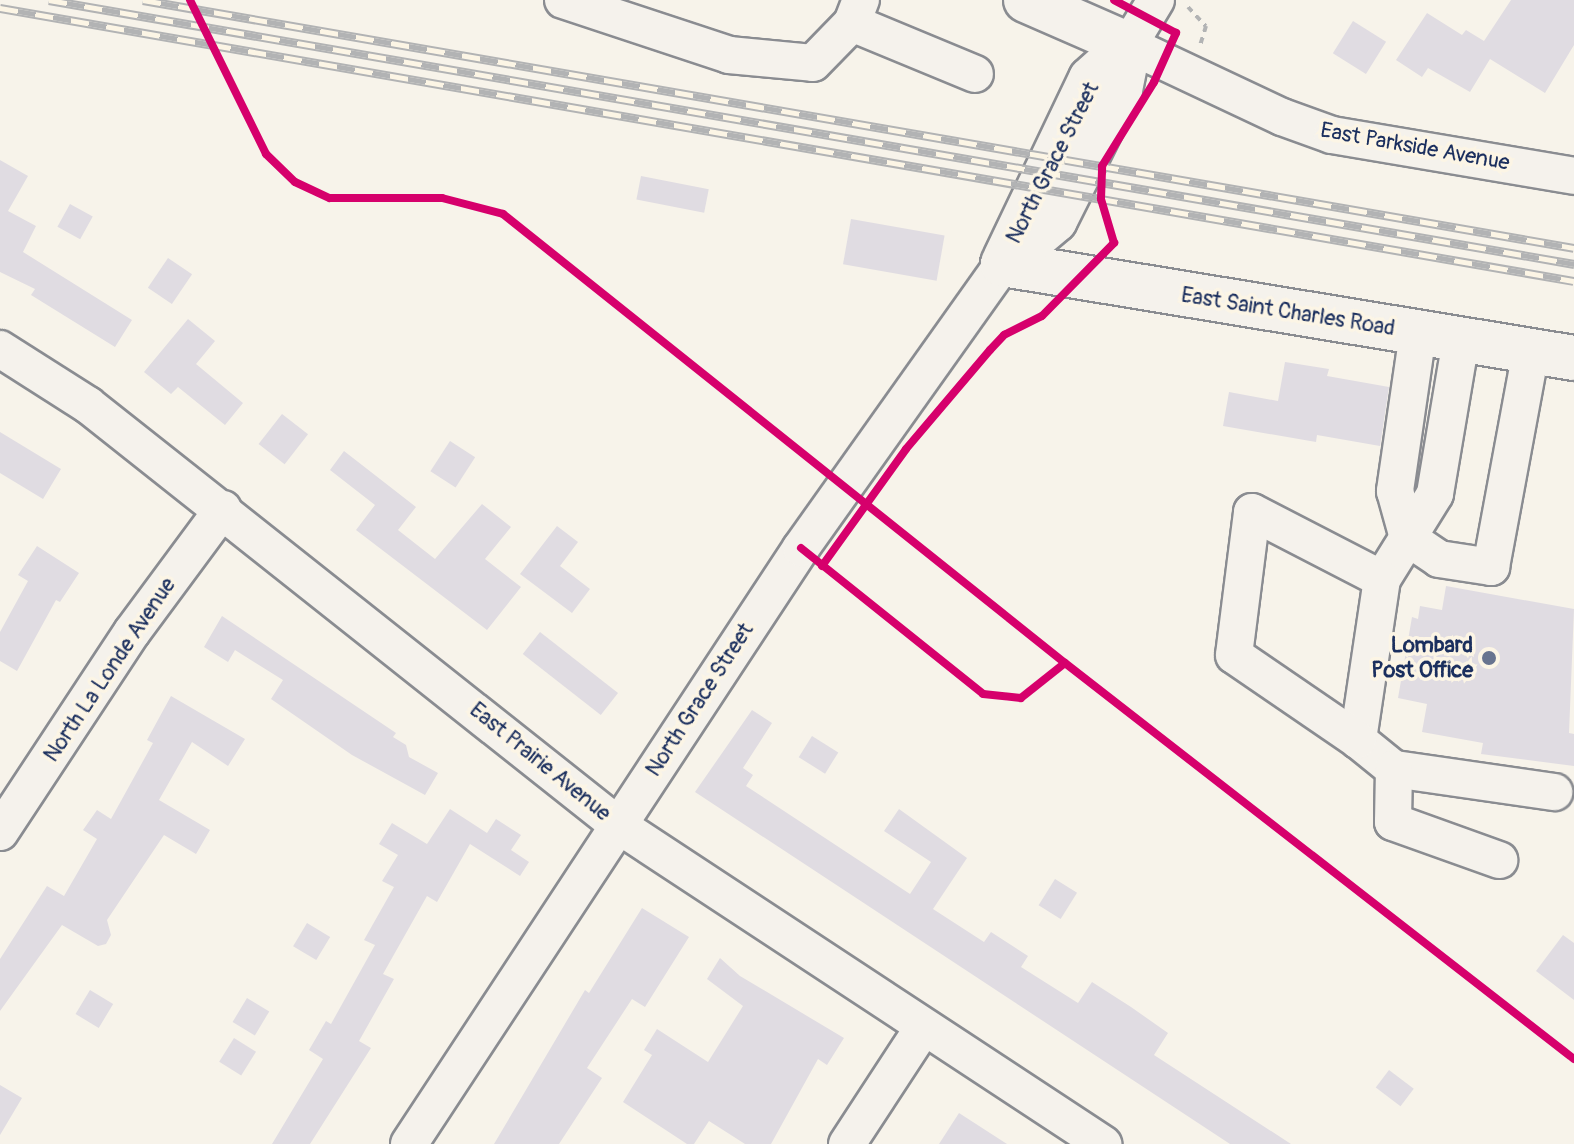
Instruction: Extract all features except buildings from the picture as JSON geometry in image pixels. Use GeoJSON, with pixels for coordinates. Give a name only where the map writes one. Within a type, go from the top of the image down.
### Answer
{"type":"FeatureCollection","features":[{"type":"Feature","properties":{"kind":"main road"},"geometry":{"type":"LineString","coordinates":[[1026,0],[1129,45]]}},
{"type":"Feature","properties":{"kind":"main road","name":"North Grace Street"},"geometry":{"type":"LineString","coordinates":[[1003,264],[1055,220],[1120,90],[1129,45]]}},
{"type":"Feature","properties":{"kind":"main road","name":"East Saint Charles Road"},"geometry":{"type":"LineString","coordinates":[[1003,264],[1574,358]]}},
{"type":"Feature","properties":{"kind":"street"},"geometry":{"type":"LineString","coordinates":[[563,0],[729,55],[813,63],[857,11],[975,74]]}},
{"type":"Feature","properties":{"kind":"street"},"geometry":{"type":"LineString","coordinates":[[1129,45],[1172,3]]}},
{"type":"Feature","properties":{"kind":"street","name":"East Parkside Avenue"},"geometry":{"type":"LineString","coordinates":[[1129,45],[1332,135],[1569,166]]}},
{"type":"Feature","properties":{"kind":"street","name":"North Grace Street"},"geometry":{"type":"LineString","coordinates":[[409,1144],[801,548],[1003,264]]}},
{"type":"Feature","properties":{"kind":"street"},"geometry":{"type":"LineString","coordinates":[[1418,333],[1395,491],[1408,538],[1439,559],[1491,567],[1531,351]]}},
{"type":"Feature","properties":{"kind":"street"},"geometry":{"type":"LineString","coordinates":[[1358,740],[1382,579],[1435,494],[1461,340]]}},
{"type":"Feature","properties":{"kind":"street","name":"East Prairie Avenue"},"geometry":{"type":"LineString","coordinates":[[0,349],[88,405],[618,825],[1103,1144]]}},
{"type":"Feature","properties":{"kind":"street","name":"North La Londe Avenue"},"geometry":{"type":"LineString","coordinates":[[0,832],[132,632],[223,509]]}},
{"type":"Feature","properties":{"kind":"street"},"geometry":{"type":"LineString","coordinates":[[1382,579],[1252,512],[1234,655],[1358,740],[1394,769],[1554,792]]}},
{"type":"Feature","properties":{"kind":"street"},"geometry":{"type":"LineString","coordinates":[[1394,769],[1393,822],[1499,860]]}},
{"type":"Feature","properties":{"kind":"street"},"geometry":{"type":"LineString","coordinates":[[847,1144],[923,1028]]}},
{"type":"Feature","properties":{"kind":"path"},"geometry":{"type":"LineString","coordinates":[[1172,3],[1206,26],[1200,46]]}},
{"type":"Feature","properties":{"kind":"railway"},"geometry":{"type":"LineString","coordinates":[[49,0],[1574,264]]}},
{"type":"Feature","properties":{"kind":"railway"},"geometry":{"type":"LineString","coordinates":[[143,0],[1574,248]]}},
{"type":"Feature","properties":{"kind":"railway"},"geometry":{"type":"LineString","coordinates":[[0,8],[1574,281]]}},
{"type":"Feature","properties":{"kind":"cycle path"},"geometry":{"type":"LineString","coordinates":[[190,0],[266,154],[295,182],[330,198],[442,198],[503,214],[1065,663],[1574,1059]]}},
{"type":"Feature","properties":{"kind":"cycle path"},"geometry":{"type":"LineString","coordinates":[[822,566],[906,449],[990,350],[1004,335],[1042,316],[1114,243],[1101,199],[1102,166],[1154,82],[1176,33],[1114,0]]}},
{"type":"Feature","properties":{"kind":"cycle path"},"geometry":{"type":"LineString","coordinates":[[801,548],[983,694],[1021,698],[1065,663]]}},
{"type":"Feature","properties":{"kind":"place","name":"Lombard Post Office"},"geometry":{"type":"Point","coordinates":[1489,658]}}]}
